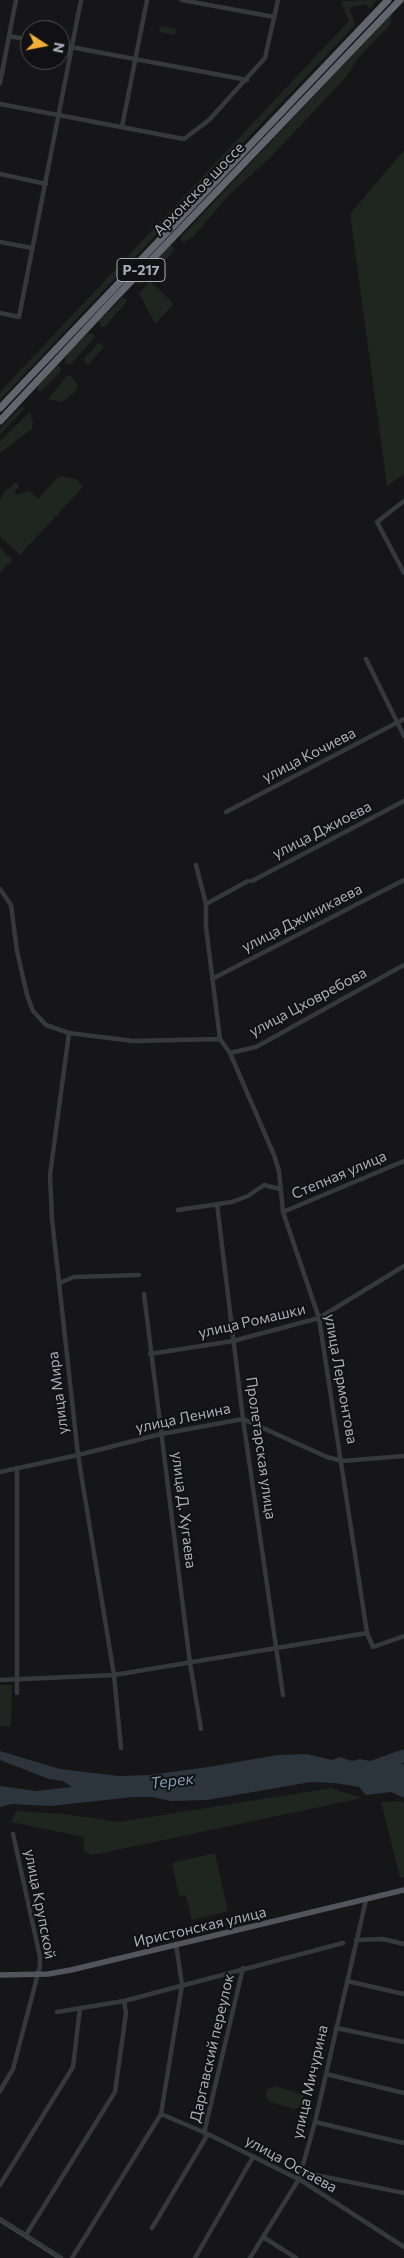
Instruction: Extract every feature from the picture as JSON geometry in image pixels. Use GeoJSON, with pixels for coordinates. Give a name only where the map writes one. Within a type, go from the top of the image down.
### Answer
{"type":"FeatureCollection","features":[{"type":"Feature","properties":{"kind":"highway","name":"Архонское шоссе"},"geometry":{"type":"LineString","coordinates":[[0,408],[388,0]]}},
{"type":"Feature","properties":{"kind":"highway","name":"Архонское шоссе"},"geometry":{"type":"LineString","coordinates":[[0,421],[118,294],[400,0]]}},
{"type":"Feature","properties":{"kind":"main road"},"geometry":{"type":"LineString","coordinates":[[388,0],[394,7]]}},
{"type":"Feature","properties":{"kind":"main road","name":"Иристонская улица"},"geometry":{"type":"LineString","coordinates":[[0,1975],[39,1974],[71,1970],[404,1890]]}},
{"type":"Feature","properties":{"kind":"street"},"geometry":{"type":"LineString","coordinates":[[0,83],[16,0]]}},
{"type":"Feature","properties":{"kind":"street"},"geometry":{"type":"LineString","coordinates":[[0,313],[19,317],[81,0]]}},
{"type":"Feature","properties":{"kind":"street"},"geometry":{"type":"LineString","coordinates":[[122,127],[148,0]]}},
{"type":"Feature","properties":{"kind":"street"},"geometry":{"type":"LineString","coordinates":[[182,0],[274,17]]}},
{"type":"Feature","properties":{"kind":"street"},"geometry":{"type":"LineString","coordinates":[[0,104],[184,139],[209,120],[265,58],[278,0]]}},
{"type":"Feature","properties":{"kind":"street"},"geometry":{"type":"LineString","coordinates":[[9,36],[20,38]]}},
{"type":"Feature","properties":{"kind":"street"},"geometry":{"type":"LineString","coordinates":[[72,47],[247,80]]}},
{"type":"Feature","properties":{"kind":"street"},"geometry":{"type":"LineString","coordinates":[[0,174],[46,184]]}},
{"type":"Feature","properties":{"kind":"street"},"geometry":{"type":"LineString","coordinates":[[0,242],[32,248]]}},
{"type":"Feature","properties":{"kind":"street"},"geometry":{"type":"LineString","coordinates":[[404,501],[377,522],[404,573]]}},
{"type":"Feature","properties":{"kind":"street"},"geometry":{"type":"LineString","coordinates":[[366,659],[404,736]]}},
{"type":"Feature","properties":{"kind":"street","name":"улица Кочиева"},"geometry":{"type":"LineString","coordinates":[[226,812],[404,719]]}},
{"type":"Feature","properties":{"kind":"street","name":"улица Джиоева"},"geometry":{"type":"LineString","coordinates":[[206,904],[404,801]]}},
{"type":"Feature","properties":{"kind":"street"},"geometry":{"type":"LineString","coordinates":[[196,865],[206,904],[206,927],[220,1040],[224,1048],[230,1053]]}},
{"type":"Feature","properties":{"kind":"street","name":"улица Джиникаева"},"geometry":{"type":"LineString","coordinates":[[212,979],[404,880]]}},
{"type":"Feature","properties":{"kind":"street"},"geometry":{"type":"LineString","coordinates":[[0,889],[11,905],[17,950],[27,995],[33,1011],[42,1022],[54,1030],[133,1041],[220,1040]]}},
{"type":"Feature","properties":{"kind":"street","name":"улица Цховребова"},"geometry":{"type":"LineString","coordinates":[[230,1053],[256,1047],[404,965]]}},
{"type":"Feature","properties":{"kind":"street","name":"улица Мира"},"geometry":{"type":"LineString","coordinates":[[69,1033],[50,1175],[52,1219],[78,1455],[114,1675],[121,1748]]}},
{"type":"Feature","properties":{"kind":"street","name":"улица Лермонтова"},"geometry":{"type":"LineString","coordinates":[[230,1053],[274,1155],[283,1212],[319,1318],[367,1633]]}},
{"type":"Feature","properties":{"kind":"street","name":"Степная улица"},"geometry":{"type":"LineString","coordinates":[[283,1212],[404,1161]]}},
{"type":"Feature","properties":{"kind":"street"},"geometry":{"type":"LineString","coordinates":[[178,1210],[217,1204],[248,1196],[264,1185],[280,1189]]}},
{"type":"Feature","properties":{"kind":"street","name":"Пролетарская улица"},"geometry":{"type":"LineString","coordinates":[[217,1204],[243,1419],[283,1695]]}},
{"type":"Feature","properties":{"kind":"street","name":"улица Ромашки"},"geometry":{"type":"LineString","coordinates":[[150,1354],[233,1341],[319,1318],[404,1266]]}},
{"type":"Feature","properties":{"kind":"street"},"geometry":{"type":"LineString","coordinates":[[58,1283],[74,1277],[139,1275]]}},
{"type":"Feature","properties":{"kind":"street","name":"улица Д. Хугаева"},"geometry":{"type":"LineString","coordinates":[[144,1294],[190,1663],[201,1729]]}},
{"type":"Feature","properties":{"kind":"street","name":"улица Ленина"},"geometry":{"type":"LineString","coordinates":[[0,1472],[161,1434],[243,1419],[342,1462],[404,1456]]}},
{"type":"Feature","properties":{"kind":"street"},"geometry":{"type":"LineString","coordinates":[[17,1694],[18,1468]]}},
{"type":"Feature","properties":{"kind":"street"},"geometry":{"type":"LineString","coordinates":[[0,1680],[114,1675],[367,1633],[373,1648],[404,1636]]}},
{"type":"Feature","properties":{"kind":"street","name":"улица Крупской"},"geometry":{"type":"LineString","coordinates":[[0,2091],[13,2069],[39,1974],[40,1957],[13,1834]]}},
{"type":"Feature","properties":{"kind":"street","name":"улица Мичурина"},"geometry":{"type":"LineString","coordinates":[[250,2258],[299,2179],[315,2122],[366,1900]]}},
{"type":"Feature","properties":{"kind":"street"},"geometry":{"type":"LineString","coordinates":[[356,1940],[383,1939],[404,1944]]}},
{"type":"Feature","properties":{"kind":"street"},"geometry":{"type":"LineString","coordinates":[[72,2258],[161,2114],[182,1986],[176,1944]]}},
{"type":"Feature","properties":{"kind":"street"},"geometry":{"type":"LineString","coordinates":[[57,2012],[124,2001],[243,1968],[342,1944]]}},
{"type":"Feature","properties":{"kind":"street","name":"Даргавский переулок"},"geometry":{"type":"LineString","coordinates":[[152,2228],[206,2134],[243,1968]]}},
{"type":"Feature","properties":{"kind":"street"},"geometry":{"type":"LineString","coordinates":[[347,1981],[404,1994]]}},
{"type":"Feature","properties":{"kind":"street"},"geometry":{"type":"LineString","coordinates":[[26,2235],[114,2092],[126,2013],[124,2001]]}},
{"type":"Feature","properties":{"kind":"street"},"geometry":{"type":"LineString","coordinates":[[0,2185],[73,2067],[80,2008]]}},
{"type":"Feature","properties":{"kind":"street"},"geometry":{"type":"LineString","coordinates":[[336,2028],[404,2042]]}},
{"type":"Feature","properties":{"kind":"street"},"geometry":{"type":"LineString","coordinates":[[326,2074],[404,2093]]}},
{"type":"Feature","properties":{"kind":"street","name":"улица Остаева"},"geometry":{"type":"LineString","coordinates":[[161,2114],[299,2179],[404,2247]]}},
{"type":"Feature","properties":{"kind":"street"},"geometry":{"type":"LineString","coordinates":[[315,2122],[404,2143]]}},
{"type":"Feature","properties":{"kind":"street"},"geometry":{"type":"LineString","coordinates":[[195,2258],[253,2157]]}},
{"type":"Feature","properties":{"kind":"street"},"geometry":{"type":"LineString","coordinates":[[301,2172],[404,2193]]}},
{"type":"Feature","properties":{"kind":"street"},"geometry":{"type":"LineString","coordinates":[[0,2219],[61,2258]]}},
{"type":"Feature","properties":{"kind":"street"},"geometry":{"type":"LineString","coordinates":[[263,2237],[296,2258]]}},
{"type":"Feature","properties":{"kind":"shaded area"},"geometry":{"type":"Polygon","coordinates":[[[377,0],[370,9],[366,4],[351,7],[350,10],[355,24],[353,27],[0,400],[0,392],[349,21],[341,1],[377,0]]]}},
{"type":"Feature","properties":{"kind":"shaded area"},"geometry":{"type":"Polygon","coordinates":[[[391,14],[391,23],[357,59],[347,76],[270,158],[229,195],[193,237],[184,242],[180,240],[182,236],[391,14]]]}},
{"type":"Feature","properties":{"kind":"shaded area"},"geometry":{"type":"Polygon","coordinates":[[[160,26],[176,29],[175,35],[159,32],[160,26]]]}},
{"type":"Feature","properties":{"kind":"shaded area"},"geometry":{"type":"Polygon","coordinates":[[[404,150],[404,474],[387,486],[350,214],[404,150]]]}},
{"type":"Feature","properties":{"kind":"shaded area"},"geometry":{"type":"Polygon","coordinates":[[[171,244],[174,249],[171,254],[143,283],[139,284],[136,280],[171,244]]]}},
{"type":"Feature","properties":{"kind":"shaded area"},"geometry":{"type":"Polygon","coordinates":[[[150,281],[174,304],[155,324],[139,293],[150,281]]]}},
{"type":"Feature","properties":{"kind":"shaded area"},"geometry":{"type":"Polygon","coordinates":[[[123,297],[127,300],[125,304],[105,327],[101,327],[99,321],[123,297]]]}},
{"type":"Feature","properties":{"kind":"shaded area"},"geometry":{"type":"Polygon","coordinates":[[[92,333],[95,336],[90,343],[70,365],[65,363],[66,355],[87,334],[92,333]]]}},
{"type":"Feature","properties":{"kind":"shaded area"},"geometry":{"type":"Polygon","coordinates":[[[99,342],[104,347],[88,365],[83,360],[99,342]]]}},
{"type":"Feature","properties":{"kind":"shaded area"},"geometry":{"type":"Polygon","coordinates":[[[57,365],[61,368],[60,372],[41,391],[38,391],[37,385],[57,365]]]}},
{"type":"Feature","properties":{"kind":"shaded area"},"geometry":{"type":"Polygon","coordinates":[[[67,376],[71,376],[78,384],[75,392],[62,402],[48,399],[67,376]]]}},
{"type":"Feature","properties":{"kind":"shaded area"},"geometry":{"type":"Polygon","coordinates":[[[21,407],[25,408],[0,435],[0,428],[21,407]]]}},
{"type":"Feature","properties":{"kind":"shaded area"},"geometry":{"type":"Polygon","coordinates":[[[30,412],[33,422],[32,429],[0,453],[0,441],[30,412]]]}},
{"type":"Feature","properties":{"kind":"shaded area"},"geometry":{"type":"Polygon","coordinates":[[[62,476],[76,479],[83,487],[20,555],[0,536],[0,500],[4,492],[16,482],[19,484],[18,488],[14,491],[17,495],[26,491],[31,492],[38,499],[56,479],[62,476]]]}},
{"type":"Feature","properties":{"kind":"shaded area"},"geometry":{"type":"Polygon","coordinates":[[[0,548],[12,560],[0,572],[0,548]]]}},
{"type":"Feature","properties":{"kind":"shaded area"},"geometry":{"type":"Polygon","coordinates":[[[0,1685],[12,1685],[11,1727],[0,1726],[0,1685]]]}},
{"type":"Feature","properties":{"kind":"shaded area"},"geometry":{"type":"Polygon","coordinates":[[[331,1788],[362,1798],[93,1855],[84,1852],[84,1837],[11,1822],[16,1811],[65,1814],[119,1822],[331,1788]]]}},
{"type":"Feature","properties":{"kind":"shaded area"},"geometry":{"type":"Polygon","coordinates":[[[400,1801],[404,1803],[404,1877],[400,1878],[381,1802],[400,1801]]]}},
{"type":"Feature","properties":{"kind":"shaded area"},"geometry":{"type":"Polygon","coordinates":[[[215,1853],[228,1911],[192,1920],[186,1895],[179,1897],[172,1863],[215,1853]]]}},
{"type":"Feature","properties":{"kind":"shaded area"},"geometry":{"type":"Polygon","coordinates":[[[274,2086],[302,2094],[304,2099],[303,2106],[294,2109],[270,2102],[266,2097],[267,2090],[274,2086]]]}},
{"type":"Feature","properties":{"kind":"water","name":"Терек"},"geometry":{"type":"Polygon","coordinates":[[[404,1749],[404,1762],[401,1764],[404,1764],[404,1798],[391,1792],[366,1795],[359,1787],[311,1782],[207,1800],[171,1801],[152,1797],[133,1797],[50,1806],[12,1804],[0,1807],[0,1786],[36,1791],[72,1787],[63,1781],[49,1779],[0,1760],[0,1751],[60,1769],[119,1776],[150,1775],[278,1755],[306,1754],[332,1760],[340,1757],[352,1761],[360,1759],[370,1761],[404,1749]]]}},
{"type":"Feature","properties":{"kind":"tram line"},"geometry":{"type":"LineString","coordinates":[[0,2222],[57,2258]]}}]}
